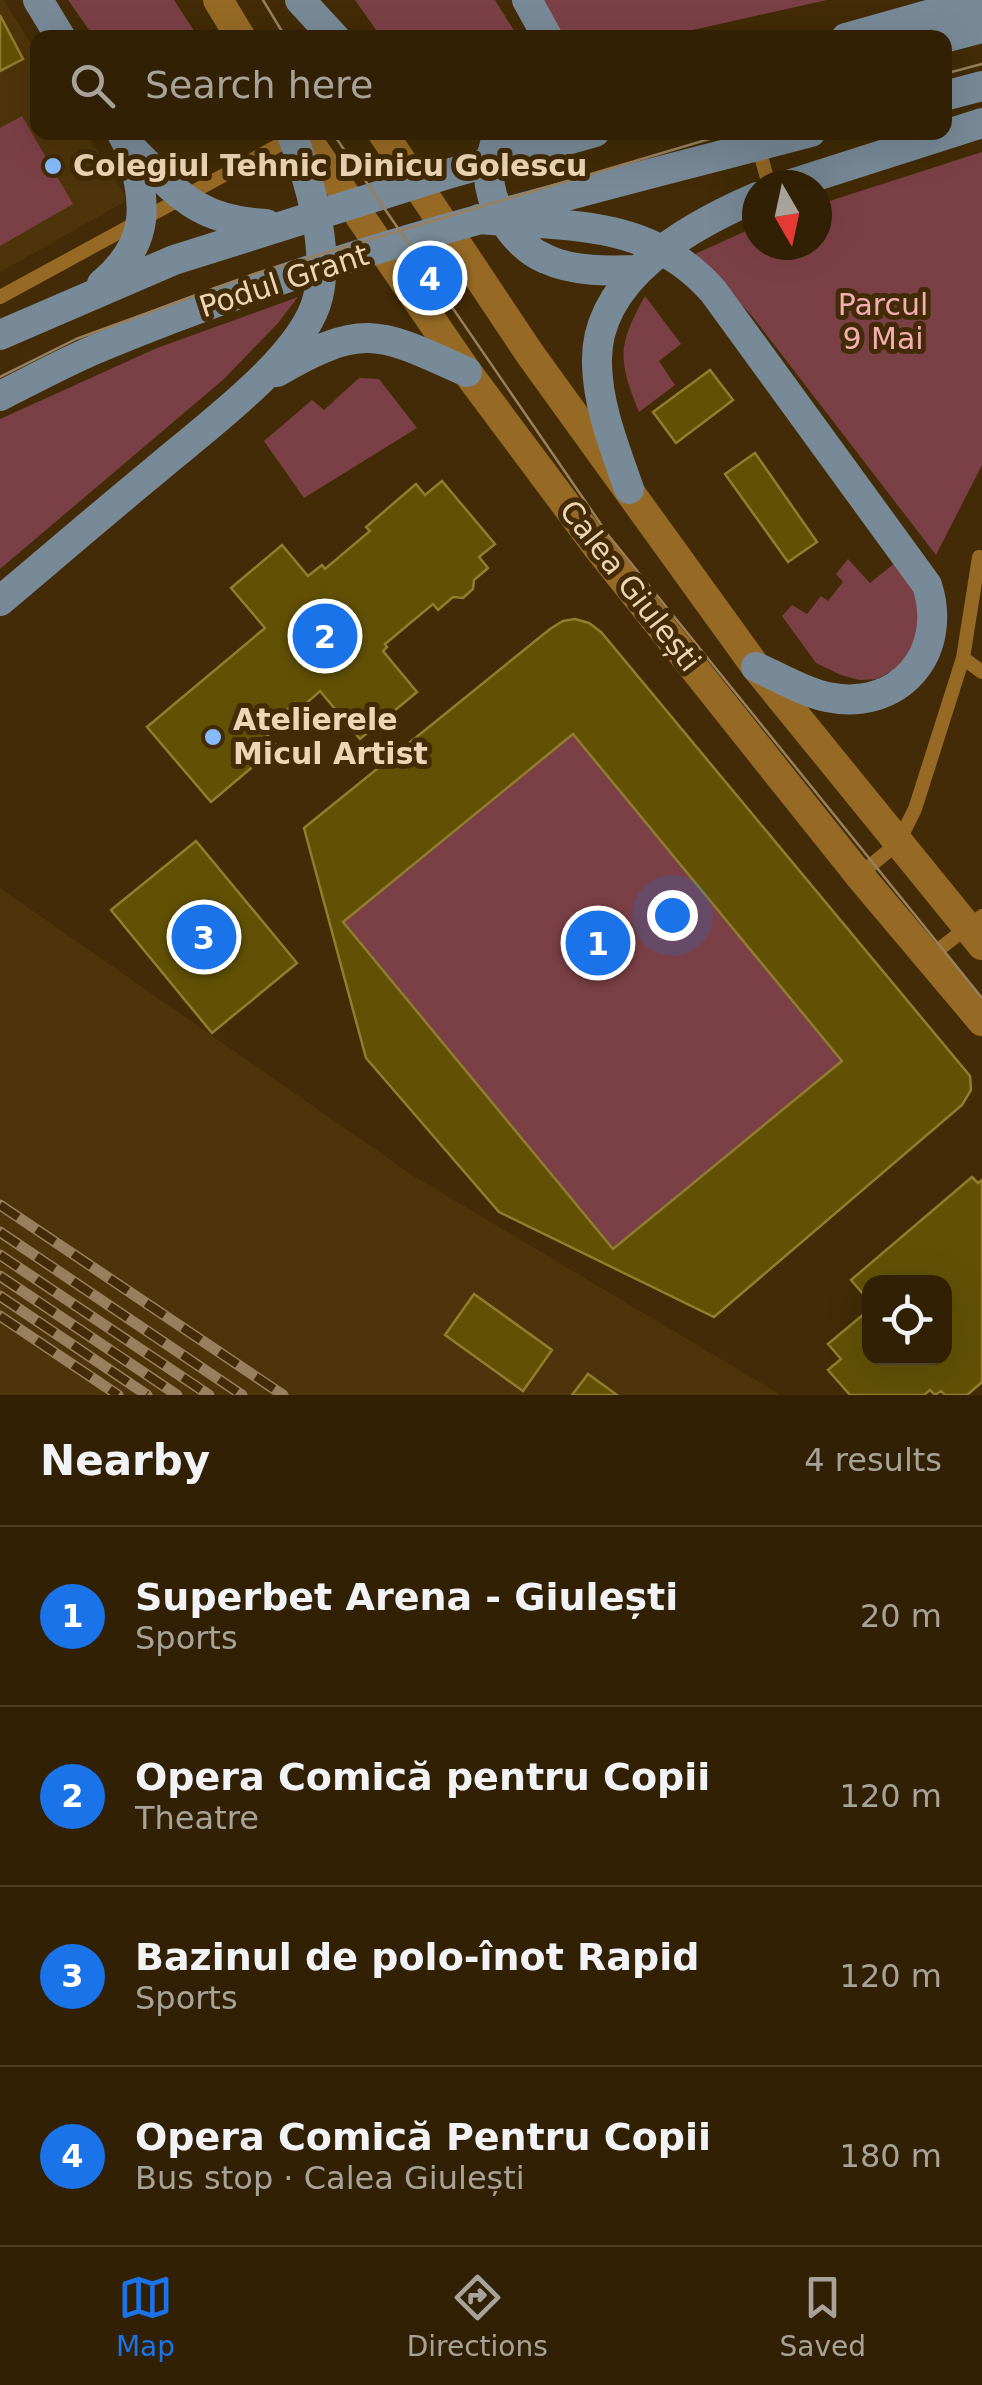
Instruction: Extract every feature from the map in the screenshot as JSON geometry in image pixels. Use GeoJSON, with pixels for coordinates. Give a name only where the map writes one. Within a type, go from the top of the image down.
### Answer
{"type":"FeatureCollection","features":[{"type":"Feature","properties":{"kind":"main road"},"geometry":{"type":"LineString","coordinates":[[38,0],[56,30]]}},
{"type":"Feature","properties":{"kind":"main road"},"geometry":{"type":"LineString","coordinates":[[218,0],[236,30]]}},
{"type":"Feature","properties":{"kind":"main road"},"geometry":{"type":"LineString","coordinates":[[292,0],[313,30]]}},
{"type":"Feature","properties":{"kind":"main road"},"geometry":{"type":"LineString","coordinates":[[300,0],[328,30]]}},
{"type":"Feature","properties":{"kind":"main road"},"geometry":{"type":"LineString","coordinates":[[528,0],[544,30]]}},
{"type":"Feature","properties":{"kind":"main road"},"geometry":{"type":"LineString","coordinates":[[875,30],[982,0]]}},
{"type":"Feature","properties":{"kind":"main road"},"geometry":{"type":"LineString","coordinates":[[952,36],[982,28]]}},
{"type":"Feature","properties":{"kind":"main road"},"geometry":{"type":"LineString","coordinates":[[952,94],[982,86]]}},
{"type":"Feature","properties":{"kind":"main road"},"geometry":{"type":"LineString","coordinates":[[952,132],[982,122]]}},
{"type":"Feature","properties":{"kind":"main road"},"geometry":{"type":"LineString","coordinates":[[88,295],[124,264],[136,244],[142,222],[143,200],[126,140]]}},
{"type":"Feature","properties":{"kind":"main road"},"geometry":{"type":"LineString","coordinates":[[127,140],[198,209],[241,223],[279,225]]}},
{"type":"Feature","properties":{"kind":"main road"},"geometry":{"type":"LineString","coordinates":[[0,601],[258,383],[304,329],[319,294],[320,262],[314,204],[297,140]]}},
{"type":"Feature","properties":{"kind":"main road","name":"Calea Giulești"},"geometry":{"type":"LineString","coordinates":[[299,140],[598,549],[982,1021]]}},
{"type":"Feature","properties":{"kind":"main road","name":"Calea Giulești"},"geometry":{"type":"LineString","coordinates":[[387,140],[530,354],[756,667],[898,843],[977,929]]}},
{"type":"Feature","properties":{"kind":"main road"},"geometry":{"type":"LineString","coordinates":[[496,140],[490,185],[502,218],[520,241],[547,260],[566,265],[587,270],[639,270]]}},
{"type":"Feature","properties":{"kind":"main road"},"geometry":{"type":"LineString","coordinates":[[451,173],[497,153],[515,140]]}},
{"type":"Feature","properties":{"kind":"main road","name":"Podul Grant"},"geometry":{"type":"LineString","coordinates":[[0,335],[174,260],[567,140]]}},
{"type":"Feature","properties":{"kind":"main road","name":"Podul Grant"},"geometry":{"type":"LineString","coordinates":[[0,396],[92,350],[272,283],[479,218],[780,140]]}},
{"type":"Feature","properties":{"kind":"main road"},"geometry":{"type":"LineString","coordinates":[[832,171],[927,140]]}},
{"type":"Feature","properties":{"kind":"main road"},"geometry":{"type":"LineString","coordinates":[[629,490],[605,418],[596,360],[611,307],[639,270],[682,237],[742,205]]}},
{"type":"Feature","properties":{"kind":"main road"},"geometry":{"type":"LineString","coordinates":[[479,218],[621,232],[656,245],[682,262],[714,291],[918,568],[933,604],[931,644],[911,673],[898,684],[861,698],[827,697],[756,667]]}},
{"type":"Feature","properties":{"kind":"main road"},"geometry":{"type":"LineString","coordinates":[[258,383],[318,348],[335,341],[364,338],[401,343],[468,372]]}},
{"type":"Feature","properties":{"kind":"lane"},"geometry":{"type":"LineString","coordinates":[[0,297],[284,140]]}},
{"type":"Feature","properties":{"kind":"lane"},"geometry":{"type":"LineString","coordinates":[[756,140],[764,170]]}},
{"type":"Feature","properties":{"kind":"lane"},"geometry":{"type":"LineString","coordinates":[[860,875],[898,843],[916,809],[963,658],[981,555]]}},
{"type":"Feature","properties":{"kind":"lane"},"geometry":{"type":"LineString","coordinates":[[963,658],[982,672]]}},
{"type":"Feature","properties":{"kind":"lane"},"geometry":{"type":"LineString","coordinates":[[930,958],[977,929]]}},
{"type":"Feature","properties":{"kind":"shaded area","name":"Colegiul Tehnic Dinicu Golescu"},"geometry":{"type":"Polygon","coordinates":[[[0,0],[4,0],[30,43],[30,140],[90,140],[128,200],[0,272],[0,0]]]}},
{"type":"Feature","properties":{"kind":"shaded area"},"geometry":{"type":"Polygon","coordinates":[[[0,888],[412,1175],[781,1395],[0,1395],[0,888]]]}},
{"type":"Feature","properties":{"kind":"green space"},"geometry":{"type":"Polygon","coordinates":[[[68,0],[174,0],[193,30],[89,30],[68,0]]]}},
{"type":"Feature","properties":{"kind":"green space"},"geometry":{"type":"Polygon","coordinates":[[[355,0],[495,0],[514,30],[376,30],[355,0]]]}},
{"type":"Feature","properties":{"kind":"green space"},"geometry":{"type":"Polygon","coordinates":[[[540,0],[827,0],[693,30],[560,30],[540,0]]]}},
{"type":"Feature","properties":{"kind":"green space"},"geometry":{"type":"Polygon","coordinates":[[[22,116],[30,130],[30,140],[36,140],[73,204],[0,246],[0,128],[22,116]]]}},
{"type":"Feature","properties":{"kind":"green space","name":"Parcul 9 Mai"},"geometry":{"type":"Polygon","coordinates":[[[982,152],[982,465],[936,555],[752,316],[695,254],[742,233],[742,260],[832,260],[832,200],[982,152]]]}},
{"type":"Feature","properties":{"kind":"green space"},"geometry":{"type":"Polygon","coordinates":[[[645,296],[681,344],[659,361],[675,385],[639,412],[627,379],[624,353],[629,328],[645,296]]]}},
{"type":"Feature","properties":{"kind":"green space"},"geometry":{"type":"Polygon","coordinates":[[[298,297],[224,379],[0,569],[0,419],[157,348],[298,297]]]}},
{"type":"Feature","properties":{"kind":"green space"},"geometry":{"type":"Polygon","coordinates":[[[359,378],[379,379],[417,428],[304,498],[264,441],[312,400],[324,410],[359,378]]]}},
{"type":"Feature","properties":{"kind":"green space"},"geometry":{"type":"Polygon","coordinates":[[[848,559],[870,583],[900,559],[914,579],[920,637],[899,667],[877,679],[859,680],[816,663],[782,616],[792,605],[807,614],[821,596],[828,601],[843,582],[836,574],[848,559]]]}},
{"type":"Feature","properties":{"kind":"green space"},"geometry":{"type":"Polygon","coordinates":[[[575,619],[601,632],[970,1076],[971,1090],[962,1105],[714,1317],[499,1212],[366,1058],[304,828],[550,629],[575,619]]]}},
{"type":"Feature","properties":{"kind":"building"},"geometry":{"type":"Polygon","coordinates":[[[0,15],[23,59],[0,71],[0,15]]]}},
{"type":"Feature","properties":{"kind":"building"},"geometry":{"type":"Polygon","coordinates":[[[710,370],[733,400],[676,443],[653,412],[710,370]]]}},
{"type":"Feature","properties":{"kind":"building"},"geometry":{"type":"Polygon","coordinates":[[[755,453],[817,542],[788,562],[725,474],[755,453]]]}},
{"type":"Feature","properties":{"kind":"building"},"geometry":{"type":"Polygon","coordinates":[[[442,481],[495,544],[479,557],[488,568],[474,580],[473,589],[463,598],[453,597],[438,610],[433,604],[385,644],[383,651],[417,692],[360,739],[320,691],[300,709],[295,703],[263,730],[277,746],[211,802],[147,727],[265,628],[231,588],[282,545],[308,576],[322,565],[325,569],[416,484],[425,495],[442,481]]]}},
{"type":"Feature","properties":{"kind":"building"},"geometry":{"type":"Polygon","coordinates":[[[563,621],[589,623],[601,632],[970,1076],[971,1090],[962,1105],[714,1317],[499,1212],[366,1058],[304,828],[563,621]],[[573,734],[343,922],[613,1249],[842,1061],[573,734]]]}},
{"type":"Feature","properties":{"kind":"building"},"geometry":{"type":"Polygon","coordinates":[[[196,841],[297,963],[212,1033],[111,910],[196,841]]]}},
{"type":"Feature","properties":{"kind":"building"},"geometry":{"type":"Polygon","coordinates":[[[972,1177],[978,1183],[982,1180],[982,1382],[967,1395],[945,1395],[941,1391],[935,1395],[930,1390],[924,1395],[850,1395],[828,1370],[841,1359],[828,1344],[862,1316],[862,1365],[952,1365],[952,1275],[862,1275],[862,1293],[851,1280],[972,1177]]]}},
{"type":"Feature","properties":{"kind":"building"},"geometry":{"type":"Polygon","coordinates":[[[474,1294],[552,1350],[523,1391],[445,1335],[474,1294]]]}},
{"type":"Feature","properties":{"kind":"building"},"geometry":{"type":"Polygon","coordinates":[[[588,1374],[617,1395],[572,1395],[588,1374]]]}},
{"type":"Feature","properties":{"kind":"tram line"},"geometry":{"type":"LineString","coordinates":[[263,0],[281,30]]}},
{"type":"Feature","properties":{"kind":"tram line"},"geometry":{"type":"LineString","coordinates":[[952,72],[982,64]]}},
{"type":"Feature","properties":{"kind":"tram line"},"geometry":{"type":"LineString","coordinates":[[337,140],[609,536],[982,998]]}},
{"type":"Feature","properties":{"kind":"tram line"},"geometry":{"type":"LineString","coordinates":[[0,377],[76,339],[257,273],[706,140]]}},
{"type":"Feature","properties":{"kind":"railway"},"geometry":{"type":"LineString","coordinates":[[0,1205],[283,1395]]}},
{"type":"Feature","properties":{"kind":"railway"},"geometry":{"type":"LineString","coordinates":[[0,1232],[242,1395]]}},
{"type":"Feature","properties":{"kind":"railway"},"geometry":{"type":"LineString","coordinates":[[0,1255],[209,1395]]}},
{"type":"Feature","properties":{"kind":"railway"},"geometry":{"type":"LineString","coordinates":[[0,1276],[177,1395]]}},
{"type":"Feature","properties":{"kind":"railway"},"geometry":{"type":"LineString","coordinates":[[0,1296],[147,1395]]}},
{"type":"Feature","properties":{"kind":"railway"},"geometry":{"type":"LineString","coordinates":[[0,1316],[118,1395]]}},
{"type":"Feature","properties":{"kind":"place","name":"Colegiul Tehnic Dinicu Golescu"},"geometry":{"type":"Point","coordinates":[53,166]}},
{"type":"Feature","properties":{"kind":"place","name":"Opera Comică Pentru Copii"},"geometry":{"type":"Point","coordinates":[430,278]}},
{"type":"Feature","properties":{"kind":"place","name":"Opera Comică pentru Copii"},"geometry":{"type":"Point","coordinates":[325,636]}},
{"type":"Feature","properties":{"kind":"place","name":"Atelierele Micul Artist"},"geometry":{"type":"Point","coordinates":[213,737]}},
{"type":"Feature","properties":{"kind":"place","name":"Bazinul de polo-înot Rapid"},"geometry":{"type":"Point","coordinates":[204,937]}},
{"type":"Feature","properties":{"kind":"place","name":"Superbet Arena - Giulești"},"geometry":{"type":"Point","coordinates":[598,943]}}]}
